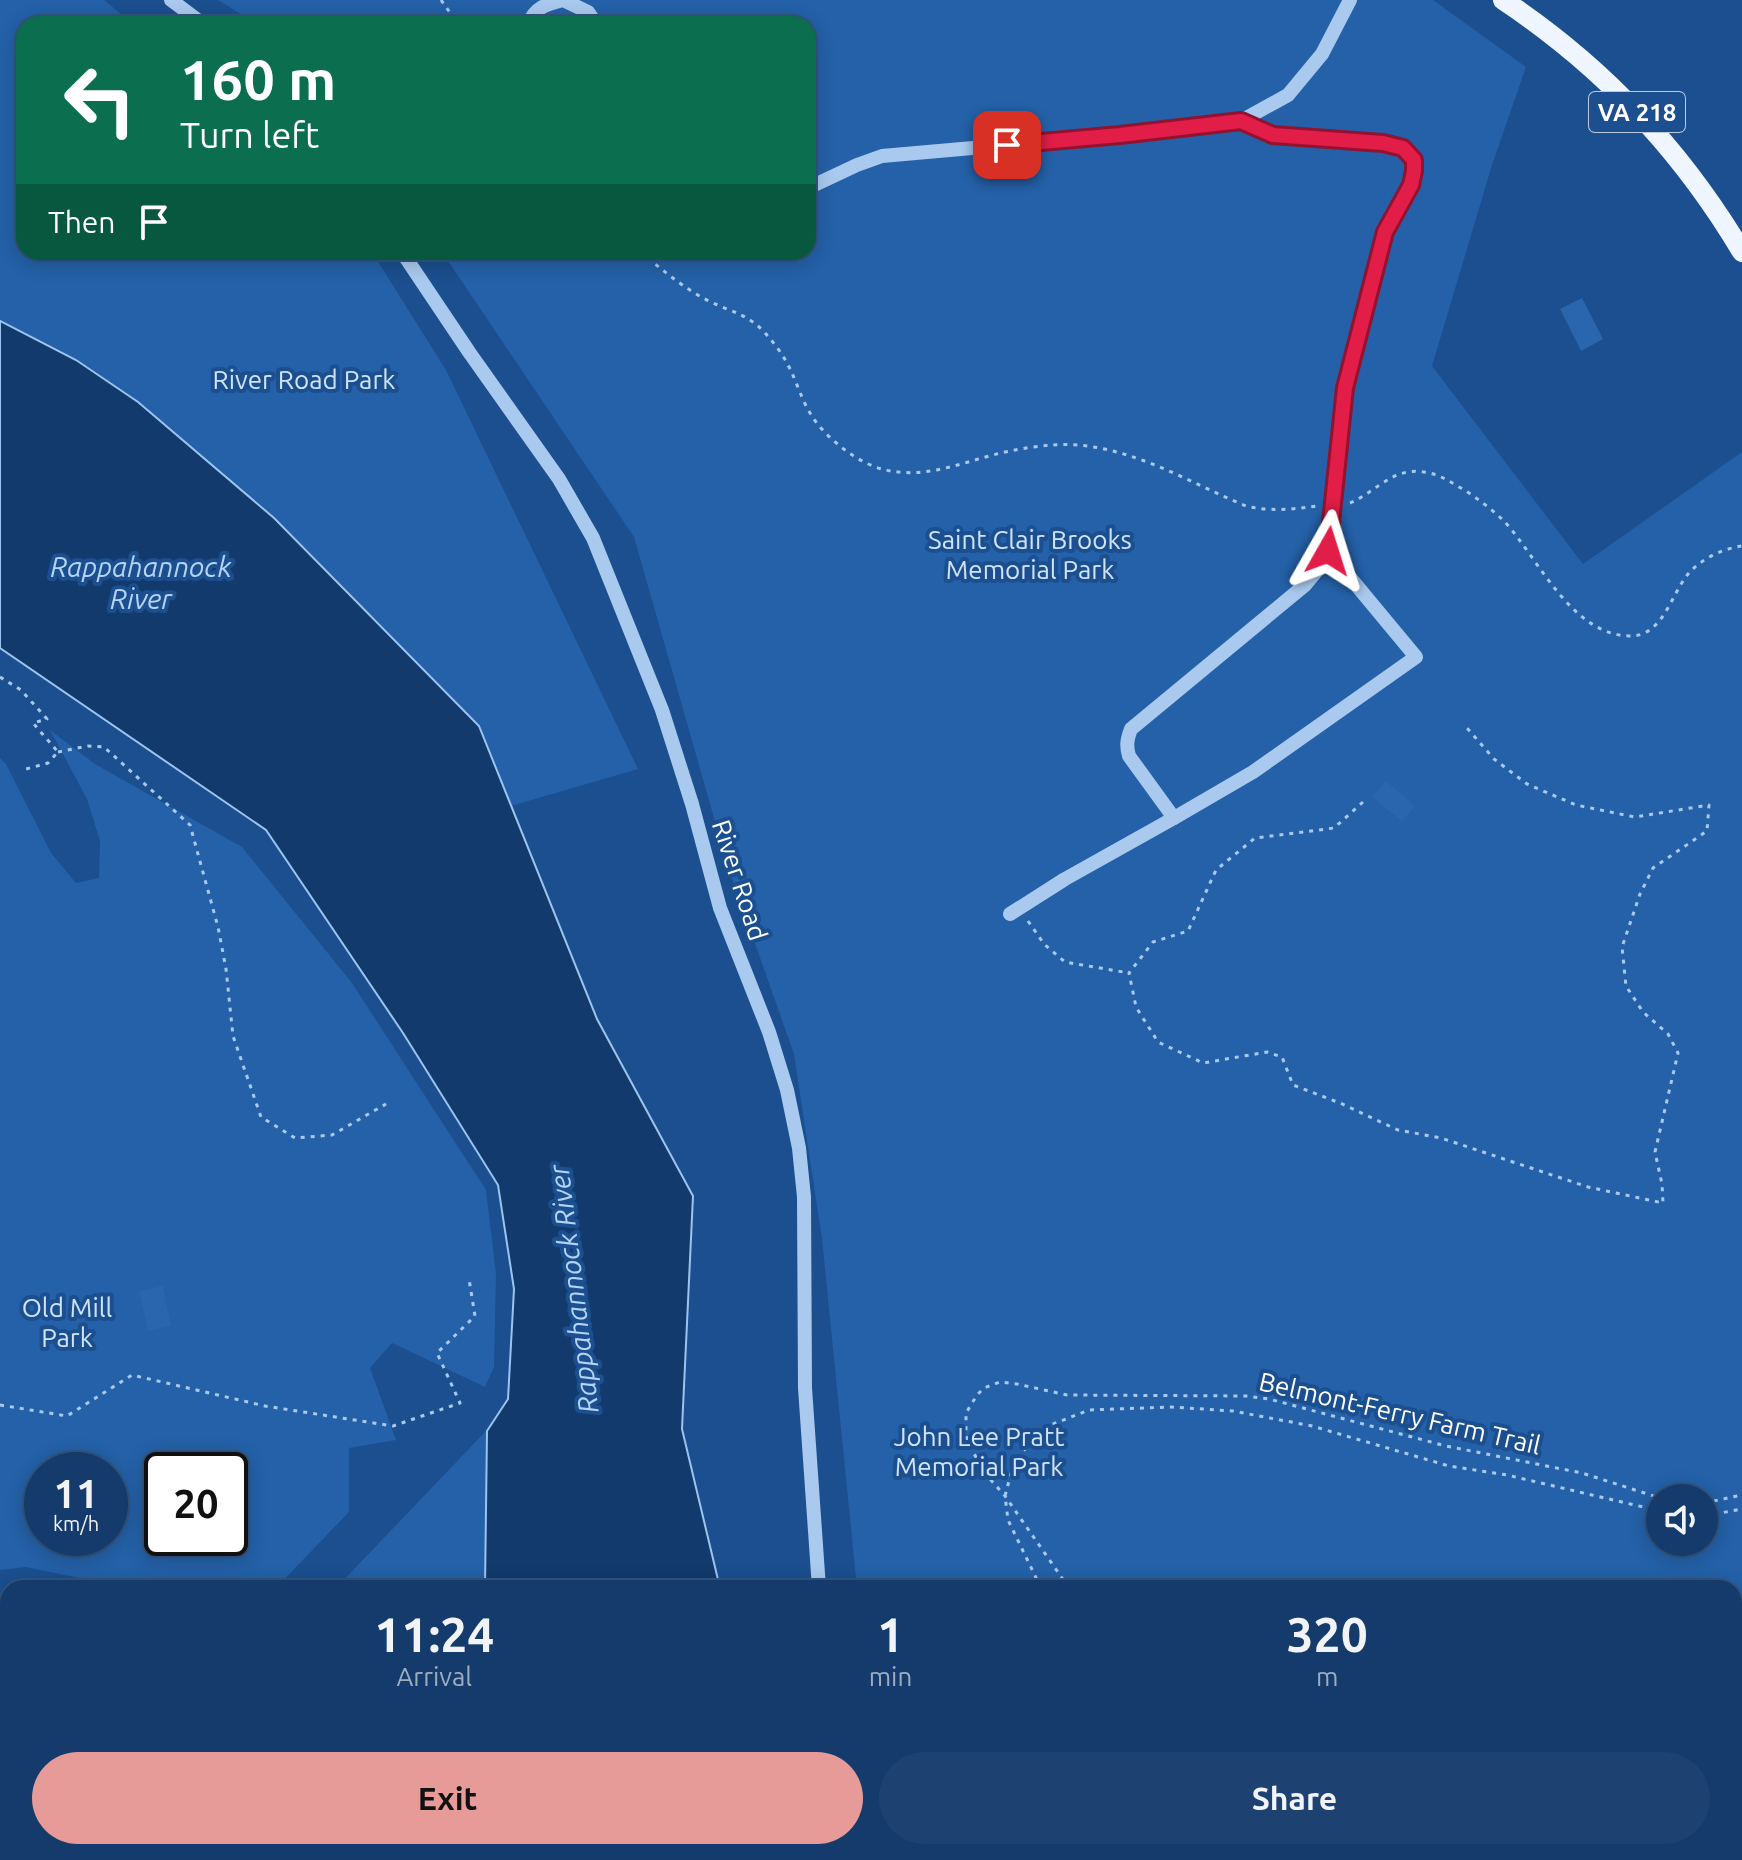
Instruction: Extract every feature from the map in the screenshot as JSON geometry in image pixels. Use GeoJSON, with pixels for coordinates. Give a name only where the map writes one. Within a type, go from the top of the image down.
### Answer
{"type":"FeatureCollection","features":[{"type":"Feature","properties":{"kind":"main road","name":"VA 218"},"geometry":{"type":"LineString","coordinates":[[1503,0],[1582,59],[1625,99],[1693,179],[1742,252]]}},
{"type":"Feature","properties":{"kind":"street"},"geometry":{"type":"LineString","coordinates":[[171,0],[192,16]]}},
{"type":"Feature","properties":{"kind":"street"},"geometry":{"type":"LineString","coordinates":[[532,16],[544,5],[563,0],[591,16]]}},
{"type":"Feature","properties":{"kind":"street"},"geometry":{"type":"LineString","coordinates":[[816,184],[882,156],[1241,121],[1288,95],[1322,54],[1350,0]]}},
{"type":"Feature","properties":{"kind":"street"},"geometry":{"type":"LineString","coordinates":[[1174,818],[1129,756],[1127,738],[1131,729],[1305,585],[1328,551],[1345,388],[1385,232],[1411,185],[1414,171],[1414,160],[1403,148],[1383,143],[1273,135],[1241,121]]}},
{"type":"Feature","properties":{"kind":"street","name":"River Road"},"geometry":{"type":"LineString","coordinates":[[407,260],[559,479],[593,538],[662,710],[720,908],[769,1032],[790,1105],[799,1148],[804,1197],[805,1388],[818,1580]]}},
{"type":"Feature","properties":{"kind":"street"},"geometry":{"type":"LineString","coordinates":[[1015,911],[1065,879],[1253,772],[1416,657],[1328,551]]}},
{"type":"Feature","properties":{"kind":"path"},"geometry":{"type":"LineString","coordinates":[[650,260],[682,285],[751,320],[778,349],[810,414],[830,437],[859,460],[885,470],[915,472],[944,469],[1011,451],[1080,444],[1131,455],[1246,506],[1261,509],[1346,504],[1406,472],[1440,475],[1504,521],[1573,610],[1602,629],[1632,636],[1657,624],[1672,604],[1685,578],[1700,563],[1719,552],[1742,546]]}},
{"type":"Feature","properties":{"kind":"path"},"geometry":{"type":"LineString","coordinates":[[0,677],[21,690],[47,719],[33,723],[58,752]]}},
{"type":"Feature","properties":{"kind":"path"},"geometry":{"type":"LineString","coordinates":[[1363,802],[1334,828],[1255,838],[1216,870],[1188,931],[1153,942],[1129,973],[1136,1007],[1158,1042],[1203,1063],[1267,1052],[1282,1057],[1293,1085],[1398,1130],[1441,1138],[1588,1187],[1663,1203],[1655,1152],[1678,1053],[1668,1034],[1643,1012],[1626,986],[1622,947],[1640,894],[1653,868],[1707,831],[1709,805],[1635,817],[1576,805],[1527,784],[1494,759],[1467,728]]}},
{"type":"Feature","properties":{"kind":"path"},"geometry":{"type":"LineString","coordinates":[[26,769],[48,763],[58,752],[88,746],[104,747],[190,825],[218,927],[233,1036],[261,1117],[295,1138],[332,1135],[386,1104]]}},
{"type":"Feature","properties":{"kind":"path"},"geometry":{"type":"LineString","coordinates":[[1015,911],[1065,962],[1129,973]]}},
{"type":"Feature","properties":{"kind":"path"},"geometry":{"type":"LineString","coordinates":[[0,1405],[67,1416],[132,1375],[265,1406],[393,1426],[460,1403],[437,1353],[475,1316],[469,1279]]}},
{"type":"Feature","properties":{"kind":"path","name":"Belmont-Ferry Farm Trail"},"geometry":{"type":"LineString","coordinates":[[1063,1580],[989,1478],[966,1436],[966,1413],[977,1395],[984,1388],[1000,1382],[1067,1395],[1246,1396],[1269,1399],[1446,1446],[1582,1473],[1646,1494]]}},
{"type":"Feature","properties":{"kind":"path"},"geometry":{"type":"LineString","coordinates":[[1037,1580],[1008,1520],[1005,1496],[1014,1462],[1043,1428],[1089,1410],[1171,1407],[1233,1411],[1312,1426],[1449,1466],[1507,1475],[1646,1508]]}},
{"type":"Feature","properties":{"kind":"path"},"geometry":{"type":"LineString","coordinates":[[1718,1500],[1742,1495]]}},
{"type":"Feature","properties":{"kind":"path"},"geometry":{"type":"LineString","coordinates":[[1718,1513],[1742,1509]]}},
{"type":"Feature","properties":{"kind":"green space","name":"River Road Park"},"geometry":{"type":"Polygon","coordinates":[[[0,0],[104,0],[123,16],[16,16],[16,260],[377,260],[446,370],[638,769],[511,806],[479,726],[274,518],[138,402],[76,360],[0,321],[0,0]]]}},
{"type":"Feature","properties":{"kind":"green space"},"geometry":{"type":"Polygon","coordinates":[[[218,0],[1433,0],[1526,67],[1492,165],[1432,366],[1583,564],[1742,452],[1742,1580],[856,1580],[822,1239],[794,1054],[728,867],[634,537],[447,260],[816,260],[816,16],[244,16],[218,0]]]}},
{"type":"Feature","properties":{"kind":"green space","name":"Old Mill Park"},"geometry":{"type":"Polygon","coordinates":[[[50,730],[95,764],[242,847],[352,983],[486,1190],[496,1274],[494,1367],[485,1387],[392,1343],[370,1368],[396,1440],[349,1448],[349,1512],[284,1580],[89,1580],[26,1567],[0,1570],[0,758],[6,764],[51,853],[76,883],[99,878],[100,841],[87,799],[50,730]]]}},
{"type":"Feature","properties":{"kind":"green space"},"geometry":{"type":"Polygon","coordinates":[[[486,1431],[485,1580],[344,1580],[486,1431]]]}},
{"type":"Feature","properties":{"kind":"water","name":"Rappahannock River"},"geometry":{"type":"Polygon","coordinates":[[[0,321],[76,360],[138,402],[274,518],[479,726],[597,1019],[693,1196],[682,1429],[718,1580],[485,1580],[487,1431],[508,1399],[514,1289],[498,1185],[403,1033],[266,830],[0,648],[0,321]]]}},
{"type":"Feature","properties":{"kind":"building"},"geometry":{"type":"Polygon","coordinates":[[[1582,298],[1603,339],[1581,351],[1560,309],[1582,298]]]}},
{"type":"Feature","properties":{"kind":"building"},"geometry":{"type":"Polygon","coordinates":[[[1386,781],[1415,806],[1402,821],[1372,797],[1386,781]]]}},
{"type":"Feature","properties":{"kind":"building"},"geometry":{"type":"Polygon","coordinates":[[[163,1286],[171,1326],[148,1331],[139,1291],[163,1286]]]}},
{"type":"Feature","properties":{"kind":"route"},"geometry":{"type":"LineString","coordinates":[[1007,145],[1241,121],[1273,135],[1383,143],[1403,148],[1414,160],[1411,185],[1385,232],[1345,388],[1328,551]]}},
{"type":"Feature","properties":{"kind":"park label","name":"Saint Clair Brooks Memorial Park"},"geometry":{"type":"Point","coordinates":[1030,554]}},
{"type":"Feature","properties":{"kind":"park label","name":"John Lee Pratt Memorial Park"},"geometry":{"type":"Point","coordinates":[979,1451]}}]}
